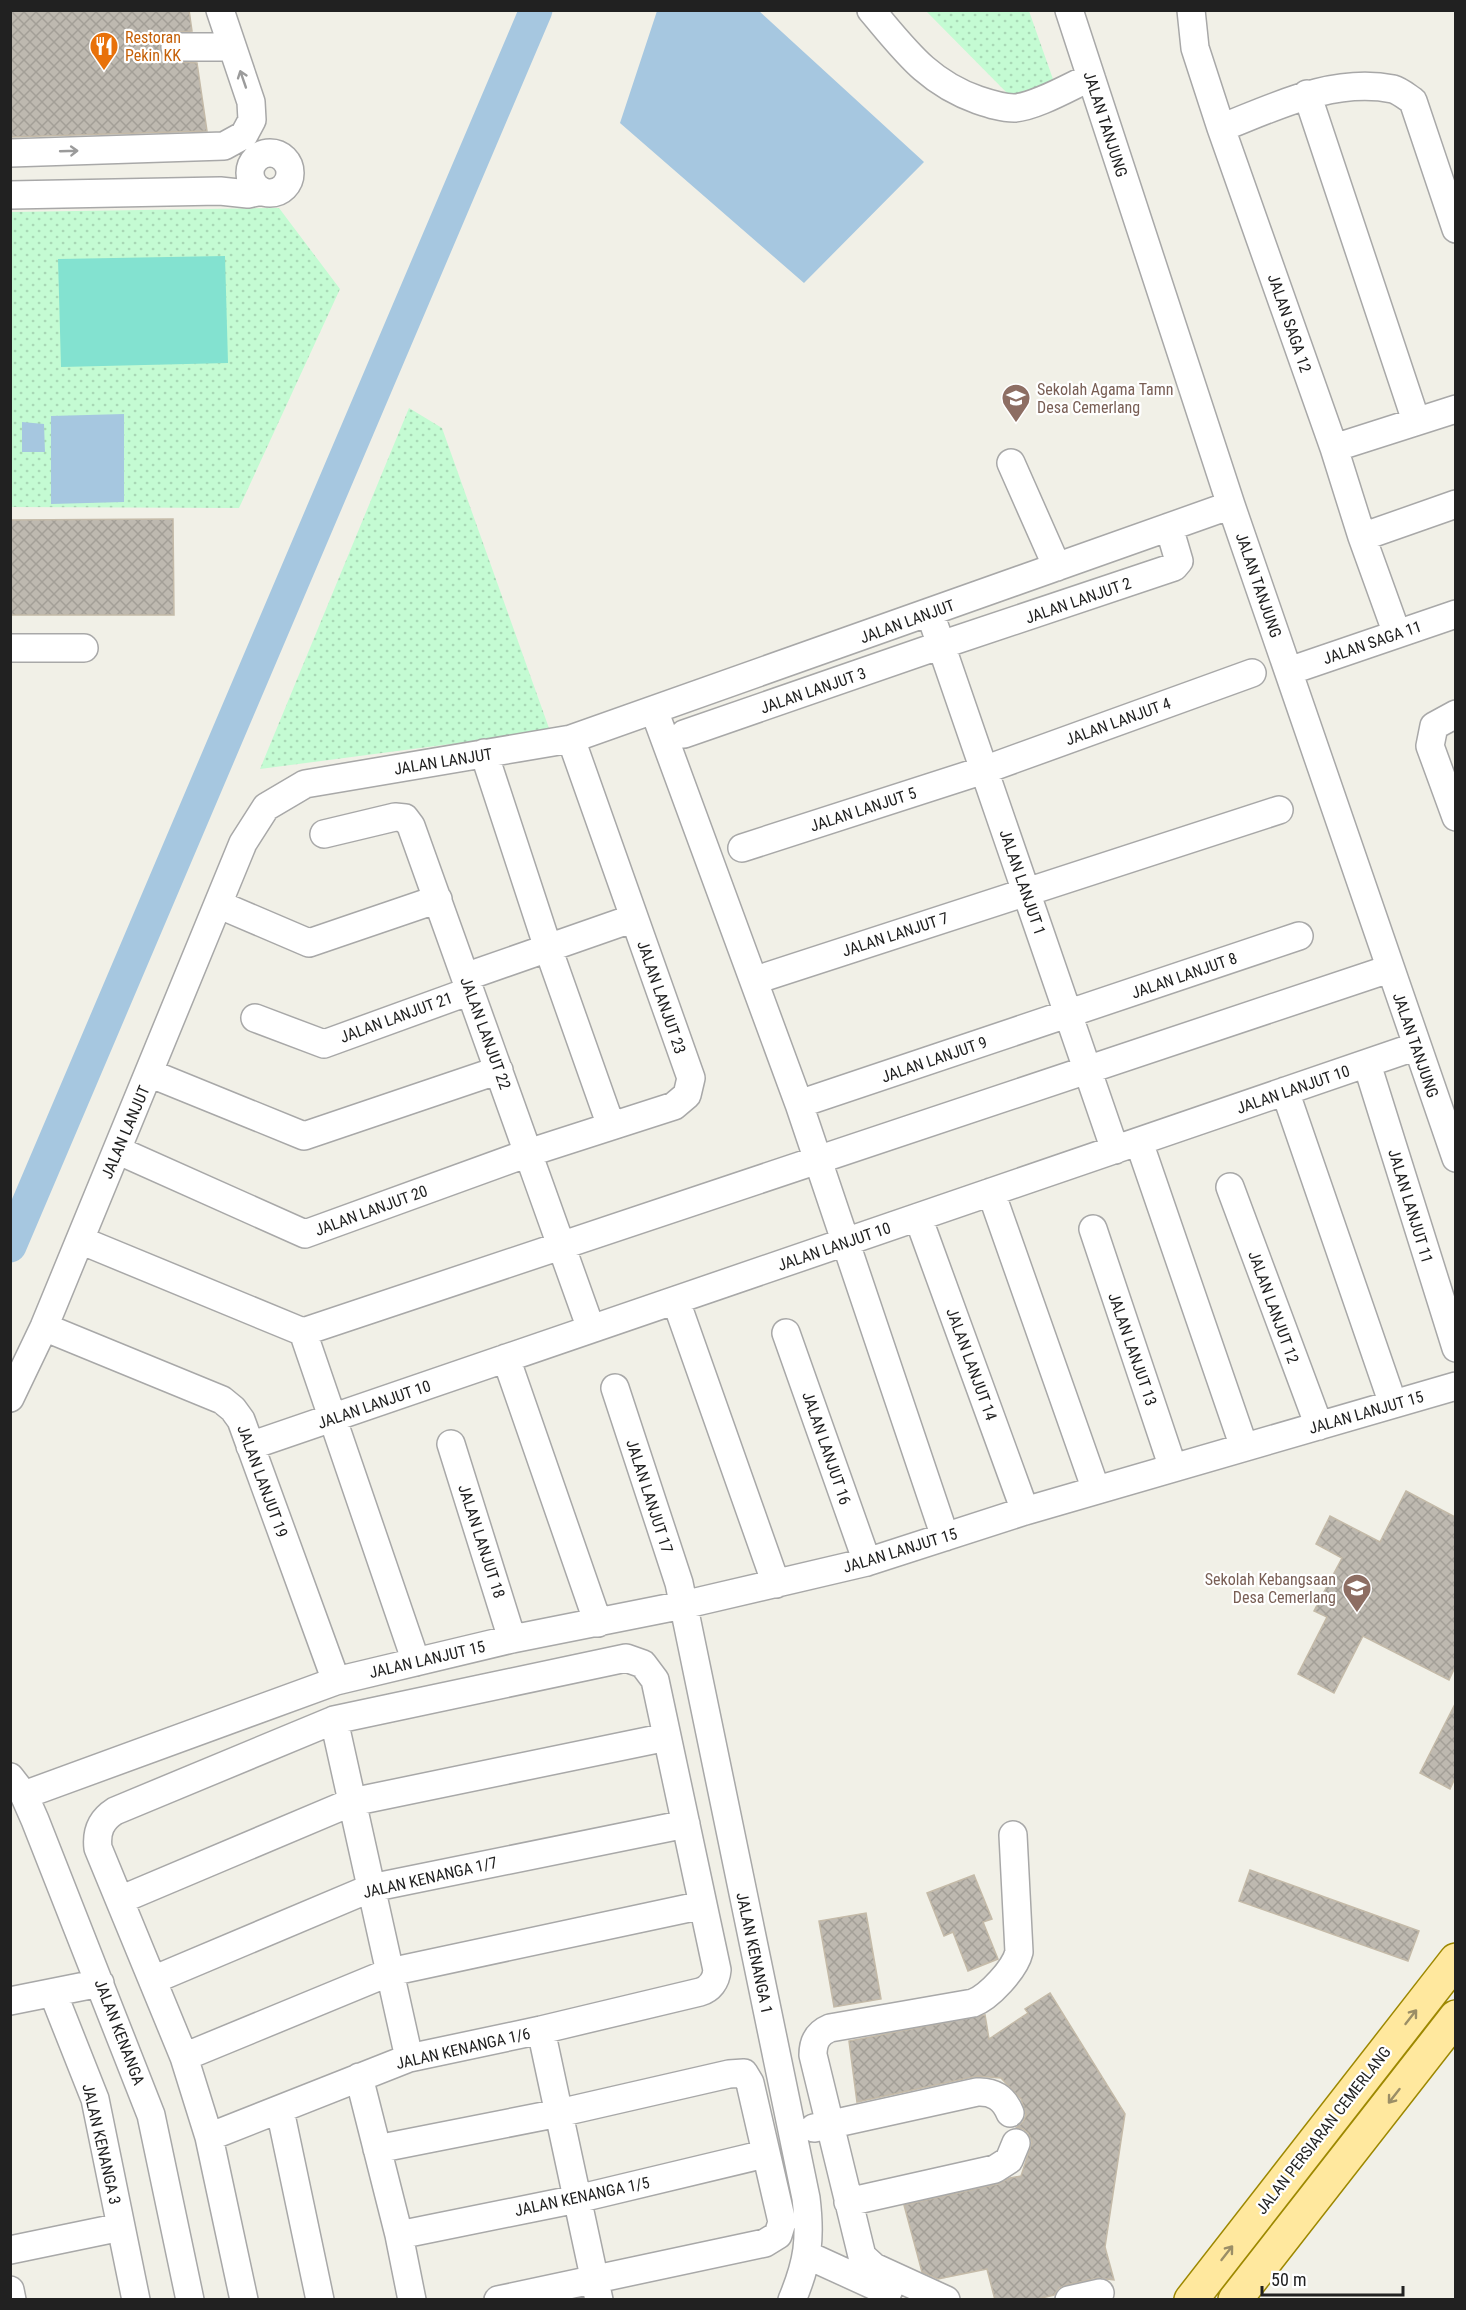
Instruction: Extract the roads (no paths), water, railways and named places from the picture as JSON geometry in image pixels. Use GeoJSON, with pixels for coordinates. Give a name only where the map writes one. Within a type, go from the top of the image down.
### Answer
{"type":"FeatureCollection","features":[{"type":"Feature","properties":{"kind":"main road","name":"JALAN PERSIARAN CEMERLANG"},"geometry":{"type":"LineString","coordinates":[[1191,2300],[1455,1960]]}},
{"type":"Feature","properties":{"kind":"main road"},"geometry":{"type":"LineString","coordinates":[[1235,2300],[1455,2017]]}},
{"type":"Feature","properties":{"kind":"street"},"geometry":{"type":"LineString","coordinates":[[10,153],[224,146],[244,135],[252,120],[251,102],[220,10]]}},
{"type":"Feature","properties":{"kind":"street"},"geometry":{"type":"LineString","coordinates":[[871,10],[933,78],[956,92],[992,105],[1016,108],[1048,97],[1090,76]]}},
{"type":"Feature","properties":{"kind":"street","name":"JALAN TANJUNG"},"geometry":{"type":"LineString","coordinates":[[1069,10],[1231,505],[1455,1158]]}},
{"type":"Feature","properties":{"kind":"street","name":"JALAN SAGA 12"},"geometry":{"type":"LineString","coordinates":[[1196,11],[1195,48],[1397,634]]}},
{"type":"Feature","properties":{"kind":"street"},"geometry":{"type":"LineString","coordinates":[[175,47],[232,47]]}},
{"type":"Feature","properties":{"kind":"street"},"geometry":{"type":"LineString","coordinates":[[1221,128],[1307,94],[1361,87],[1395,90],[1413,101],[1455,230]]}},
{"type":"Feature","properties":{"kind":"street"},"geometry":{"type":"LineString","coordinates":[[1307,94],[1416,421]]}},
{"type":"Feature","properties":{"kind":"street"},"geometry":{"type":"LineString","coordinates":[[10,195],[220,191],[259,172],[248,127]]}},
{"type":"Feature","properties":{"kind":"street"},"geometry":{"type":"LineString","coordinates":[[1334,448],[1455,408]]}},
{"type":"Feature","properties":{"kind":"street"},"geometry":{"type":"LineString","coordinates":[[1011,463],[1057,567]]}},
{"type":"Feature","properties":{"kind":"street"},"geometry":{"type":"LineString","coordinates":[[1362,537],[1455,504]]}},
{"type":"Feature","properties":{"kind":"street","name":"JALAN LANJUT"},"geometry":{"type":"LineString","coordinates":[[10,1398],[44,1328],[220,904],[243,843],[266,807],[305,784],[571,740],[1231,505]]}},
{"type":"Feature","properties":{"kind":"street","name":"JALAN LANJUT 2"},"geometry":{"type":"LineString","coordinates":[[941,645],[1174,567],[1179,561],[1169,527]]}},
{"type":"Feature","properties":{"kind":"street","name":"JALAN LANJUT 1"},"geometry":{"type":"LineString","coordinates":[[930,613],[1088,1069],[1127,1146],[1244,1447]]}},
{"type":"Feature","properties":{"kind":"street","name":"JALAN SAGA 11"},"geometry":{"type":"LineString","coordinates":[[1289,671],[1455,614]]}},
{"type":"Feature","properties":{"kind":"street","name":"JALAN LANJUT 3"},"geometry":{"type":"LineString","coordinates":[[684,735],[941,645]]}},
{"type":"Feature","properties":{"kind":"street"},"geometry":{"type":"LineString","coordinates":[[10,648],[84,648]]}},
{"type":"Feature","properties":{"kind":"street","name":"JALAN LANJUT 4"},"geometry":{"type":"LineString","coordinates":[[984,770],[1252,673]]}},
{"type":"Feature","properties":{"kind":"street"},"geometry":{"type":"LineString","coordinates":[[654,710],[799,1104],[945,1537]]}},
{"type":"Feature","properties":{"kind":"street"},"geometry":{"type":"LineString","coordinates":[[1455,714],[1434,726],[1430,746],[1455,817]]}},
{"type":"Feature","properties":{"kind":"street","name":"JALAN LANJUT 23"},"geometry":{"type":"LineString","coordinates":[[528,1153],[674,1106],[687,1095],[690,1078],[571,740]]}},
{"type":"Feature","properties":{"kind":"street"},"geometry":{"type":"LineString","coordinates":[[484,753],[548,948],[611,1126]]}},
{"type":"Feature","properties":{"kind":"street","name":"JALAN LANJUT 5"},"geometry":{"type":"LineString","coordinates":[[742,848],[984,770]]}},
{"type":"Feature","properties":{"kind":"street"},"geometry":{"type":"LineString","coordinates":[[1026,891],[1279,810]]}},
{"type":"Feature","properties":{"kind":"street","name":"JALAN LANJUT 22"},"geometry":{"type":"LineString","coordinates":[[324,834],[395,817],[405,818],[411,826],[591,1329]]}},
{"type":"Feature","properties":{"kind":"street","name":"JALAN LANJUT 7"},"geometry":{"type":"LineString","coordinates":[[765,977],[1026,891]]}},
{"type":"Feature","properties":{"kind":"street"},"geometry":{"type":"LineString","coordinates":[[220,904],[309,943],[438,899]]}},
{"type":"Feature","properties":{"kind":"street","name":"JALAN LANJUT 21"},"geometry":{"type":"LineString","coordinates":[[255,1018],[324,1044],[548,948],[634,918]]}},
{"type":"Feature","properties":{"kind":"street","name":"JALAN LANJUT 8"},"geometry":{"type":"LineString","coordinates":[[1068,1014],[1299,936]]}},
{"type":"Feature","properties":{"kind":"street"},"geometry":{"type":"LineString","coordinates":[[80,1239],[303,1332],[1389,969]]}},
{"type":"Feature","properties":{"kind":"street","name":"JALAN LANJUT 9"},"geometry":{"type":"LineString","coordinates":[[799,1104],[1068,1014]]}},
{"type":"Feature","properties":{"kind":"street","name":"JALAN LANJUT 10"},"geometry":{"type":"LineString","coordinates":[[250,1446],[1417,1046]]}},
{"type":"Feature","properties":{"kind":"street","name":"JALAN LANJUT 11"},"geometry":{"type":"LineString","coordinates":[[1367,1064],[1455,1348]]}},
{"type":"Feature","properties":{"kind":"street"},"geometry":{"type":"LineString","coordinates":[[149,1073],[304,1136],[499,1070]]}},
{"type":"Feature","properties":{"kind":"street"},"geometry":{"type":"LineString","coordinates":[[1286,1091],[1393,1404]]}},
{"type":"Feature","properties":{"kind":"street","name":"JALAN LANJUT 20"},"geometry":{"type":"LineString","coordinates":[[117,1150],[305,1234],[528,1153]]}},
{"type":"Feature","properties":{"kind":"street","name":"JALAN LANJUT 12"},"geometry":{"type":"LineString","coordinates":[[1230,1187],[1318,1426]]}},
{"type":"Feature","properties":{"kind":"street"},"geometry":{"type":"LineString","coordinates":[[991,1192],[1096,1490]]}},
{"type":"Feature","properties":{"kind":"street","name":"JALAN LANJUT 14"},"geometry":{"type":"LineString","coordinates":[[918,1217],[1025,1510]]}},
{"type":"Feature","properties":{"kind":"street","name":"JALAN LANJUT 13"},"geometry":{"type":"LineString","coordinates":[[1093,1229],[1173,1468]]}},
{"type":"Feature","properties":{"kind":"street"},"geometry":{"type":"LineString","coordinates":[[676,1300],[776,1584]]}},
{"type":"Feature","properties":{"kind":"street","name":"JALAN LANJUT 19"},"geometry":{"type":"LineString","coordinates":[[44,1328],[222,1400],[233,1409],[241,1420],[336,1681]]}},
{"type":"Feature","properties":{"kind":"street"},"geometry":{"type":"LineString","coordinates":[[303,1332],[416,1662]]}},
{"type":"Feature","properties":{"kind":"street","name":"JALAN LANJUT 16"},"geometry":{"type":"LineString","coordinates":[[786,1333],[867,1562]]}},
{"type":"Feature","properties":{"kind":"street"},"geometry":{"type":"LineString","coordinates":[[506,1358],[598,1623]]}},
{"type":"Feature","properties":{"kind":"street","name":"JALAN LANJUT 15"},"geometry":{"type":"LineString","coordinates":[[17,1786],[336,1681],[512,1639],[683,1605],[867,1562],[1025,1510],[1455,1386]]}},
{"type":"Feature","properties":{"kind":"street","name":"JALAN LANJUT 17"},"geometry":{"type":"LineString","coordinates":[[615,1388],[679,1583],[683,1605]]}},
{"type":"Feature","properties":{"kind":"street","name":"JALAN LANJUT 18"},"geometry":{"type":"LineString","coordinates":[[451,1444],[512,1639]]}},
{"type":"Feature","properties":{"kind":"street","name":"JALAN KENANGA 1"},"geometry":{"type":"LineString","coordinates":[[683,1605],[810,2226],[807,2255],[792,2300]]}},
{"type":"Feature","properties":{"kind":"street"},"geometry":{"type":"LineString","coordinates":[[184,2057],[390,1972],[703,1905],[652,1675],[643,1664],[626,1658],[334,1720],[108,1816],[98,1831],[98,1848],[184,2057],[209,2137],[243,2300]]}},
{"type":"Feature","properties":{"kind":"street"},"geometry":{"type":"LineString","coordinates":[[334,1720],[409,2058]]}},
{"type":"Feature","properties":{"kind":"street"},"geometry":{"type":"LineString","coordinates":[[120,1899],[352,1802],[667,1737]]}},
{"type":"Feature","properties":{"kind":"street","name":"JALAN KENANGA"},"geometry":{"type":"LineString","coordinates":[[17,1786],[100,1983],[151,2115],[190,2300]]}},
{"type":"Feature","properties":{"kind":"street","name":"JALAN KENANGA 1/7"},"geometry":{"type":"LineString","coordinates":[[153,1980],[371,1888],[686,1824]]}},
{"type":"Feature","properties":{"kind":"street"},"geometry":{"type":"LineString","coordinates":[[946,2300],[865,2261],[848,2202],[813,2055],[813,2046],[822,2031],[830,2028],[977,2001],[988,1994],[1016,1962],[1019,1947],[1013,1835]]}},
{"type":"Feature","properties":{"kind":"street","name":"JALAN KENANGA 1/6"},"geometry":{"type":"LineString","coordinates":[[209,2137],[409,2058],[541,2030],[710,1988],[717,1975],[703,1905]]}},
{"type":"Feature","properties":{"kind":"street"},"geometry":{"type":"LineString","coordinates":[[10,2001],[100,1983]]}},
{"type":"Feature","properties":{"kind":"street","name":"JALAN KENANGA 3"},"geometry":{"type":"LineString","coordinates":[[53,1993],[95,2099],[136,2300]]}},
{"type":"Feature","properties":{"kind":"street"},"geometry":{"type":"LineString","coordinates":[[541,2030],[597,2290]]}},
{"type":"Feature","properties":{"kind":"street"},"geometry":{"type":"LineString","coordinates":[[377,2149],[559,2113],[729,2074],[744,2073],[750,2083],[782,2222],[778,2235],[765,2243],[597,2290],[498,2300]]}},
{"type":"Feature","properties":{"kind":"street"},"geometry":{"type":"LineString","coordinates":[[359,2077],[399,2235],[412,2300]]}},
{"type":"Feature","properties":{"kind":"street"},"geometry":{"type":"LineString","coordinates":[[792,2133],[986,2092],[1002,2099],[1010,2113]]}},
{"type":"Feature","properties":{"kind":"street"},"geometry":{"type":"LineString","coordinates":[[280,2110],[320,2300]]}},
{"type":"Feature","properties":{"kind":"street"},"geometry":{"type":"LineString","coordinates":[[848,2202],[995,2169],[1010,2160],[1016,2143]]}},
{"type":"Feature","properties":{"kind":"street","name":"JALAN KENANGA 1/5"},"geometry":{"type":"LineString","coordinates":[[399,2235],[577,2199],[765,2154]]}},
{"type":"Feature","properties":{"kind":"street"},"geometry":{"type":"LineString","coordinates":[[10,2250],[121,2227]]}},
{"type":"Feature","properties":{"kind":"street"},"geometry":{"type":"LineString","coordinates":[[807,2255],[905,2300]]}},
{"type":"Feature","properties":{"kind":"street"},"geometry":{"type":"LineString","coordinates":[[10,2290],[12,2300]]}},
{"type":"Feature","properties":{"kind":"street"},"geometry":{"type":"LineString","coordinates":[[1069,2300],[1100,2294]]}},
{"type":"Feature","properties":{"kind":"waterway"},"geometry":{"type":"LineString","coordinates":[[10,1246],[536,10]]}},
{"type":"Feature","properties":{"kind":"place","name":"Restoran Pekin KK"},"geometry":{"type":"Point","coordinates":[104,72]}},
{"type":"Feature","properties":{"kind":"place","name":"Sekolah Agama Tamn Desa Cemerlang"},"geometry":{"type":"Point","coordinates":[1016,424]}},
{"type":"Feature","properties":{"kind":"place","name":"Sekolah Kebangsaan Desa Cemerlang"},"geometry":{"type":"Point","coordinates":[1357,1614]}}]}
